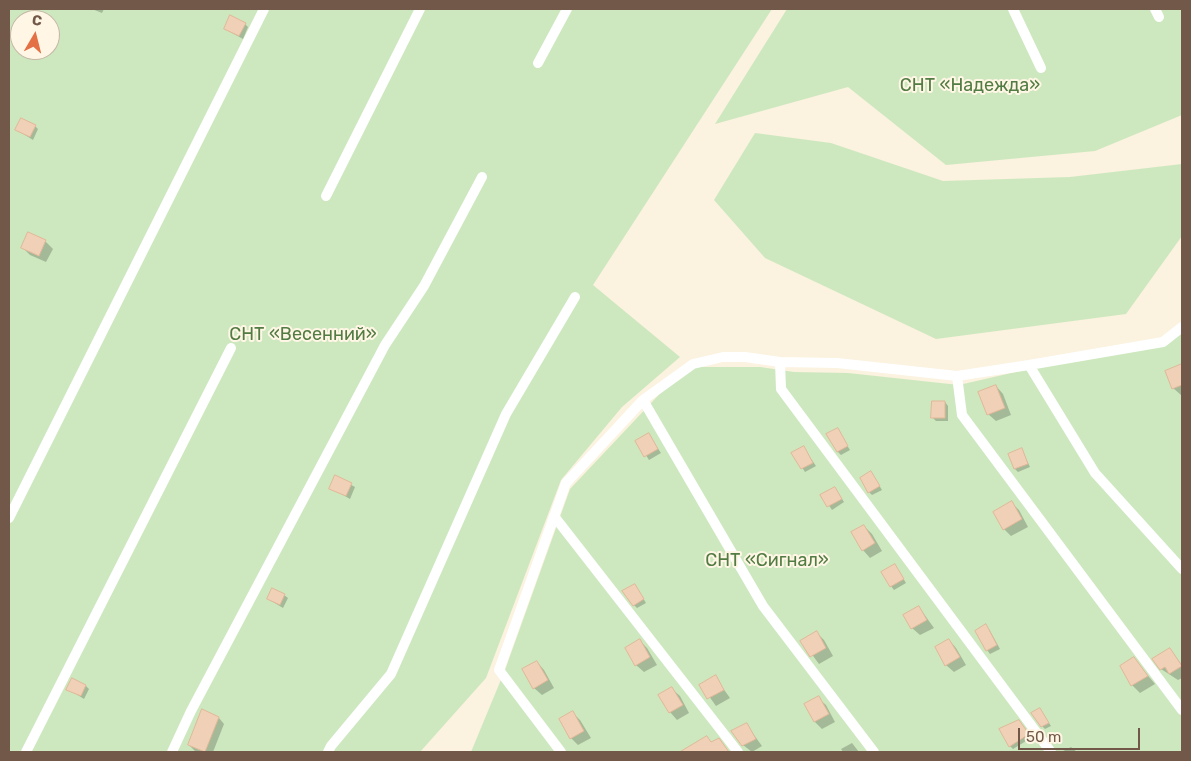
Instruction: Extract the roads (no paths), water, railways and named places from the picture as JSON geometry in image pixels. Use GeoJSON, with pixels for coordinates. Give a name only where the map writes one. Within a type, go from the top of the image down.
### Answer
{"type":"FeatureCollection","features":[{"type":"Feature","properties":{"kind":"lane"},"geometry":{"type":"LineString","coordinates":[[9,518],[264,9]]}},
{"type":"Feature","properties":{"kind":"lane"},"geometry":{"type":"LineString","coordinates":[[326,196],[420,9]]}},
{"type":"Feature","properties":{"kind":"lane"},"geometry":{"type":"LineString","coordinates":[[538,63],[567,9]]}},
{"type":"Feature","properties":{"kind":"lane"},"geometry":{"type":"LineString","coordinates":[[1013,9],[1041,68]]}},
{"type":"Feature","properties":{"kind":"lane"},"geometry":{"type":"LineString","coordinates":[[172,752],[191,711],[385,345],[424,286],[482,177]]}},
{"type":"Feature","properties":{"kind":"lane"},"geometry":{"type":"LineString","coordinates":[[328,752],[391,674],[506,414],[575,297]]}},
{"type":"Feature","properties":{"kind":"lane"},"geometry":{"type":"LineString","coordinates":[[560,752],[499,670],[566,483],[643,400],[693,364],[723,357],[780,362],[837,363],[957,376],[1030,366],[1163,342],[1181,330]]}},
{"type":"Feature","properties":{"kind":"lane"},"geometry":{"type":"LineString","coordinates":[[26,752],[231,348]]}},
{"type":"Feature","properties":{"kind":"lane"},"geometry":{"type":"LineString","coordinates":[[780,362],[781,389],[1051,752]]}},
{"type":"Feature","properties":{"kind":"lane"},"geometry":{"type":"LineString","coordinates":[[1030,366],[1095,473],[1182,569]]}},
{"type":"Feature","properties":{"kind":"lane"},"geometry":{"type":"LineString","coordinates":[[957,376],[962,415],[1182,710]]}},
{"type":"Feature","properties":{"kind":"lane"},"geometry":{"type":"LineString","coordinates":[[643,400],[763,606],[874,752]]}},
{"type":"Feature","properties":{"kind":"lane"},"geometry":{"type":"LineString","coordinates":[[554,516],[738,752]]}},
{"type":"Feature","properties":{"kind":"park label","name":"СНТ «Надежда»"},"geometry":{"type":"Point","coordinates":[970,86]}},
{"type":"Feature","properties":{"kind":"park label","name":"СНТ «Весенний»"},"geometry":{"type":"Point","coordinates":[303,335]}},
{"type":"Feature","properties":{"kind":"park label","name":"СНТ «Сигнал»"},"geometry":{"type":"Point","coordinates":[767,561]}}]}
